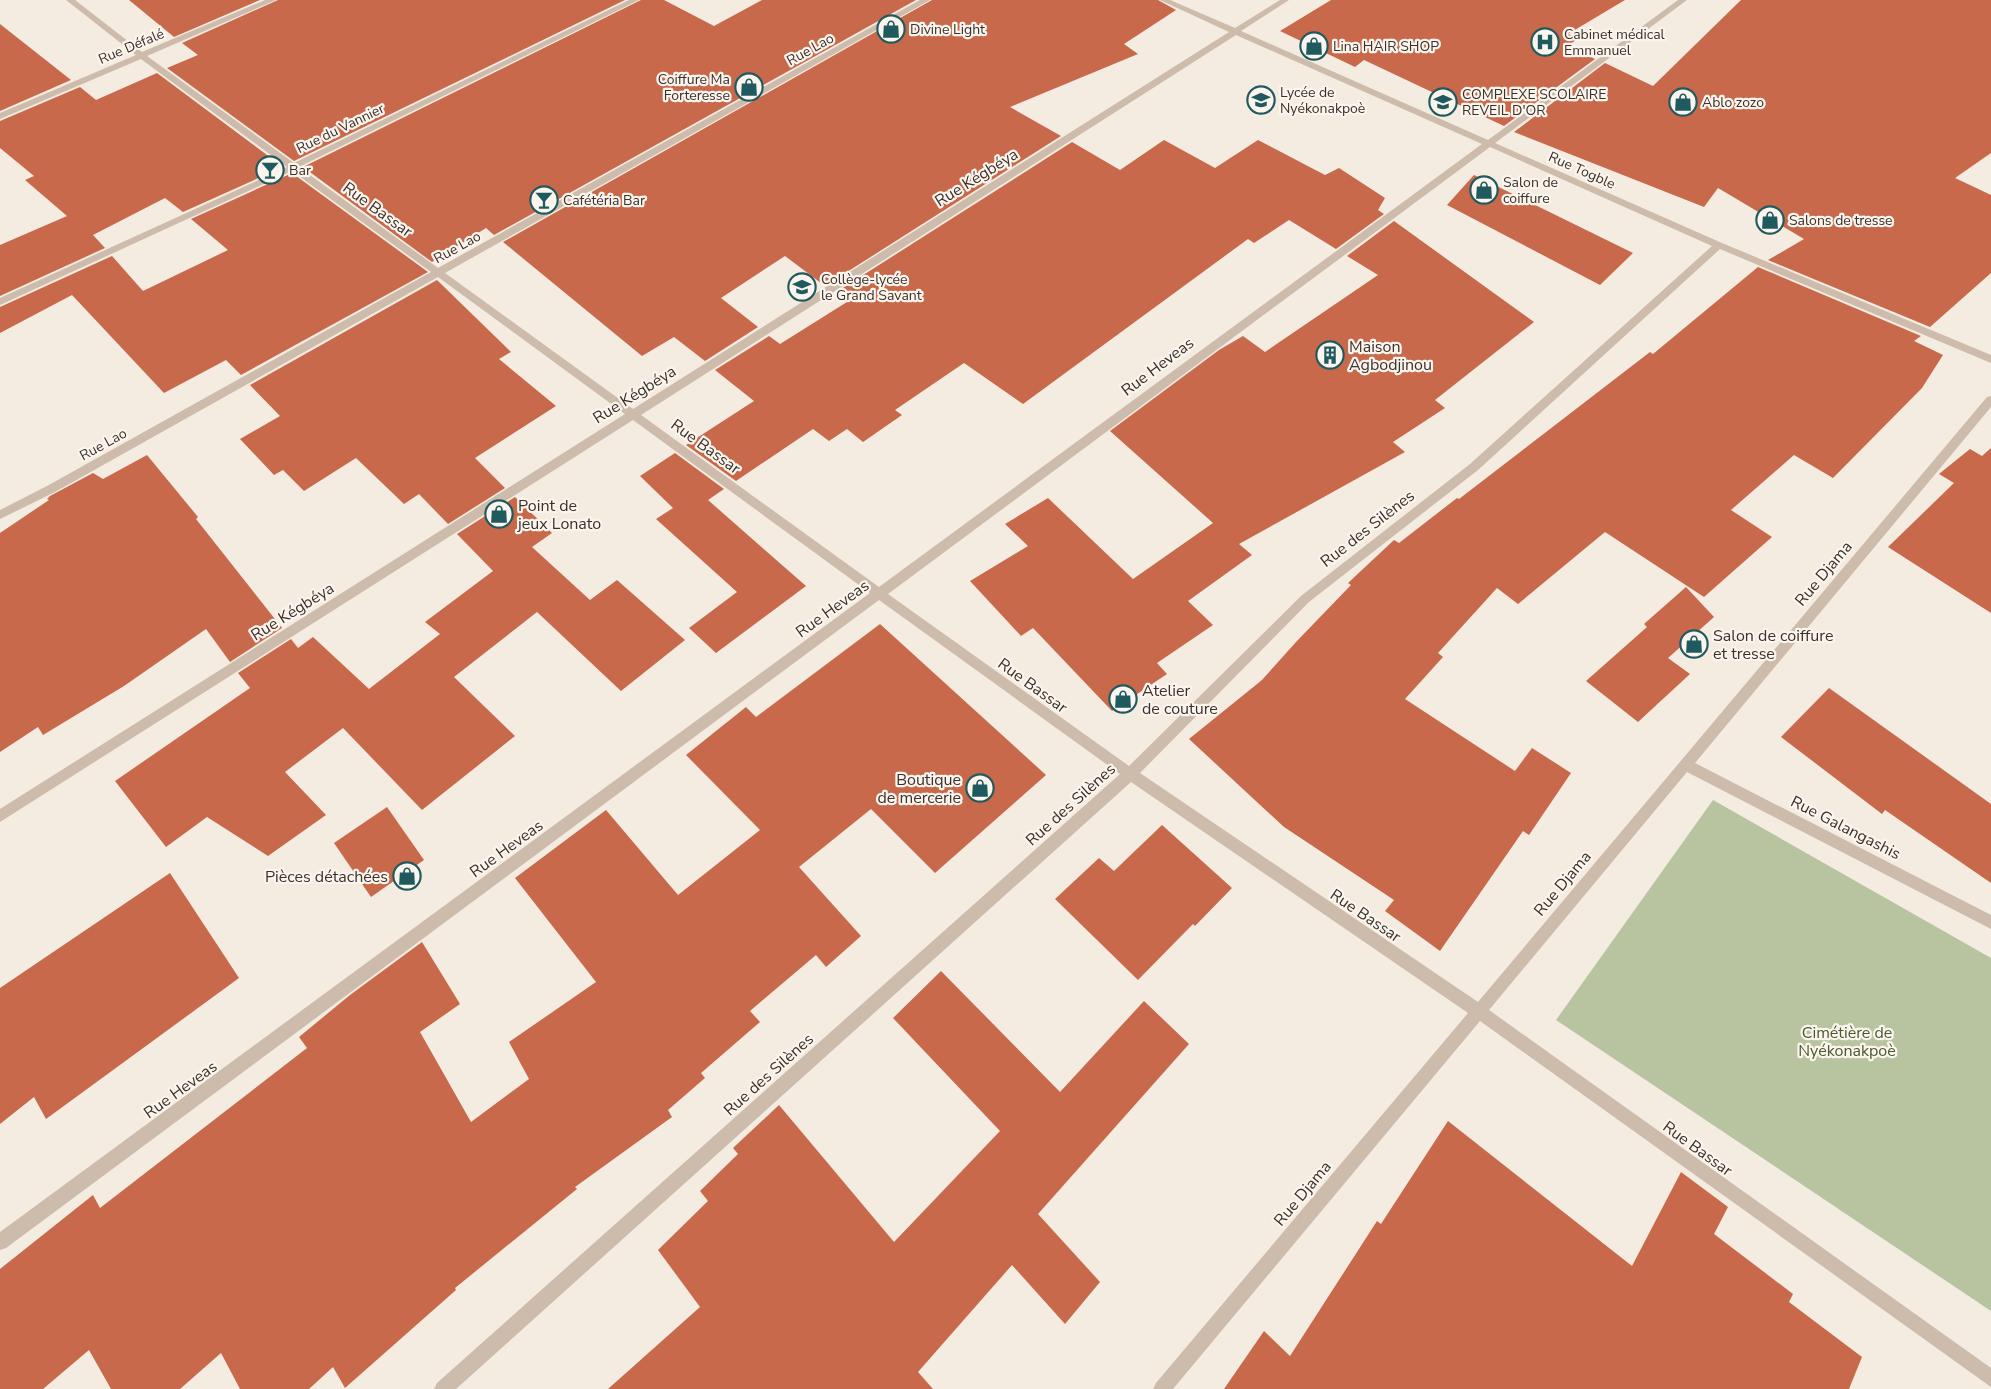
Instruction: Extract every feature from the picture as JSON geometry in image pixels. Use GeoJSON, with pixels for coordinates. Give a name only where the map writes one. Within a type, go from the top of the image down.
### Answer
{"type":"FeatureCollection","features":[{"type":"Feature","properties":{"kind":"street","name":"Rue Bassar"},"geometry":{"type":"LineString","coordinates":[[70,0],[142,56],[293,167],[1130,774],[1478,1010],[1991,1378]]}},
{"type":"Feature","properties":{"kind":"street","name":"Rue Défalé"},"geometry":{"type":"LineString","coordinates":[[0,116],[272,0]]}},
{"type":"Feature","properties":{"kind":"street","name":"Rue du Vannier"},"geometry":{"type":"LineString","coordinates":[[0,302],[293,167],[635,0]]}},
{"type":"Feature","properties":{"kind":"street","name":"Rue Lao"},"geometry":{"type":"LineString","coordinates":[[0,515],[60,484],[926,0]]}},
{"type":"Feature","properties":{"kind":"street","name":"Rue Togble"},"geometry":{"type":"LineString","coordinates":[[1164,0],[1719,245],[1991,359]]}},
{"type":"Feature","properties":{"kind":"street","name":"Rue Kégbéya"},"geometry":{"type":"LineString","coordinates":[[0,816],[1286,0]]}},
{"type":"Feature","properties":{"kind":"street","name":"Rue Heveas"},"geometry":{"type":"LineString","coordinates":[[0,1242],[1683,0]]}},
{"type":"Feature","properties":{"kind":"street","name":"Rue des Silènes"},"geometry":{"type":"LineString","coordinates":[[443,1389],[1130,774],[1305,599],[1474,467],[1719,245]]}},
{"type":"Feature","properties":{"kind":"street","name":"Rue Djama"},"geometry":{"type":"LineString","coordinates":[[1162,1389],[1991,400]]}},
{"type":"Feature","properties":{"kind":"street","name":"Rue Galangashis"},"geometry":{"type":"LineString","coordinates":[[1685,764],[1991,922]]}},
{"type":"Feature","properties":{"kind":"green space","name":"Cimétière de Nyékonakpoè"},"geometry":{"type":"Polygon","coordinates":[[[1713,800],[1991,958],[1991,1311],[1556,1020],[1713,800]]]}},
{"type":"Feature","properties":{"kind":"building"},"geometry":{"type":"Polygon","coordinates":[[[129,0],[260,0],[174,37],[129,0]]]}},
{"type":"Feature","properties":{"kind":"building"},"geometry":{"type":"Polygon","coordinates":[[[278,0],[625,0],[294,161],[167,68],[198,55],[182,43],[278,0]]]}},
{"type":"Feature","properties":{"kind":"building"},"geometry":{"type":"Polygon","coordinates":[[[641,0],[664,0],[714,26],[762,0],[916,0],[494,235],[486,228],[432,262],[303,167],[641,0]]]}},
{"type":"Feature","properties":{"kind":"building"},"geometry":{"type":"Polygon","coordinates":[[[932,0],[1158,0],[1176,10],[1124,44],[1138,54],[1010,107],[1061,136],[825,286],[785,256],[721,298],[758,327],[705,361],[674,337],[642,356],[503,242],[932,0]]]}},
{"type":"Feature","properties":{"kind":"building"},"geometry":{"type":"Polygon","coordinates":[[[1331,0],[1625,0],[1568,34],[1578,38],[1568,46],[1595,59],[1504,126],[1364,60],[1355,67],[1280,31],[1331,0]]]}},
{"type":"Feature","properties":{"kind":"building"},"geometry":{"type":"Polygon","coordinates":[[[1741,0],[1991,0],[1991,153],[1955,178],[1991,195],[1991,273],[1930,327],[1768,260],[1804,239],[1718,188],[1704,207],[1514,132],[1605,63],[1653,86],[1741,0]]]}},
{"type":"Feature","properties":{"kind":"building"},"geometry":{"type":"Polygon","coordinates":[[[0,24],[71,80],[0,111],[0,24]]]}},
{"type":"Feature","properties":{"kind":"building"},"geometry":{"type":"Polygon","coordinates":[[[157,73],[283,167],[183,212],[165,198],[93,235],[105,248],[0,296],[0,245],[67,216],[25,180],[34,176],[0,148],[0,121],[80,87],[96,100],[157,73]]]}},
{"type":"Feature","properties":{"kind":"building"},"geometry":{"type":"Polygon","coordinates":[[[1164,140],[1215,168],[1258,140],[1325,175],[1339,168],[1385,198],[1378,210],[1384,214],[1336,249],[1289,220],[1254,243],[1248,239],[1023,404],[964,363],[895,410],[902,415],[863,442],[847,429],[829,441],[813,429],[736,481],[686,445],[754,401],[715,370],[769,336],[780,344],[847,302],[835,293],[1072,142],[1120,170],[1164,140]]]}},
{"type":"Feature","properties":{"kind":"building"},"geometry":{"type":"Polygon","coordinates":[[[292,173],[428,272],[241,375],[226,360],[164,393],[72,295],[0,333],[0,307],[112,256],[143,291],[228,250],[191,219],[292,173]]]}},
{"type":"Feature","properties":{"kind":"building"},"geometry":{"type":"Polygon","coordinates":[[[1474,175],[1633,253],[1600,285],[1447,205],[1474,175]]]}},
{"type":"Feature","properties":{"kind":"building"},"geometry":{"type":"Polygon","coordinates":[[[1394,221],[1534,322],[1435,400],[1445,408],[1393,442],[1405,452],[1239,544],[1252,555],[1188,601],[1213,625],[1157,663],[1167,674],[1112,711],[1033,628],[1021,636],[970,581],[1028,546],[1005,524],[1048,498],[1133,579],[1213,523],[1110,431],[1219,350],[1243,336],[1265,352],[1378,275],[1347,256],[1394,221]]]}},
{"type":"Feature","properties":{"kind":"building"},"geometry":{"type":"Polygon","coordinates":[[[1758,267],[1921,336],[1914,341],[1943,355],[1922,388],[1833,478],[1794,455],[1731,510],[1772,537],[1704,597],[1605,532],[1518,604],[1497,588],[1438,653],[1443,657],[1405,699],[1515,771],[1532,748],[1571,773],[1529,835],[1523,831],[1440,951],[1385,911],[1394,900],[1284,827],[1189,739],[1262,680],[1351,585],[1348,583],[1394,540],[1399,543],[1650,352],[1653,354],[1758,267]]]}},
{"type":"Feature","properties":{"kind":"building"},"geometry":{"type":"Polygon","coordinates":[[[437,280],[511,352],[499,359],[556,406],[475,458],[505,488],[448,524],[419,494],[404,504],[356,458],[304,491],[283,470],[274,475],[240,439],[280,416],[250,385],[437,280]]]}},
{"type":"Feature","properties":{"kind":"building"},"geometry":{"type":"Polygon","coordinates":[[[1991,448],[1991,613],[1888,547],[1954,483],[1939,474],[1970,449],[1982,456],[1991,448]]]}},
{"type":"Feature","properties":{"kind":"building"},"geometry":{"type":"Polygon","coordinates":[[[675,453],[724,489],[708,500],[806,586],[716,653],[689,628],[737,592],[656,519],[673,508],[640,476],[675,453]]]}},
{"type":"Feature","properties":{"kind":"building"},"geometry":{"type":"Polygon","coordinates":[[[147,455],[198,517],[196,519],[282,628],[230,662],[206,629],[124,686],[43,735],[38,727],[0,752],[0,533],[49,500],[47,499],[50,496],[93,473],[103,479],[147,455]]]}},
{"type":"Feature","properties":{"kind":"building"},"geometry":{"type":"Polygon","coordinates":[[[515,497],[552,533],[532,547],[590,600],[617,580],[685,640],[621,691],[537,612],[454,677],[515,736],[422,810],[343,728],[285,772],[326,815],[268,856],[207,817],[166,847],[115,781],[250,688],[238,673],[291,639],[298,648],[313,637],[369,689],[440,634],[425,622],[493,571],[457,534],[515,497]]]}},
{"type":"Feature","properties":{"kind":"building"},"geometry":{"type":"Polygon","coordinates":[[[1686,587],[1714,617],[1668,658],[1690,674],[1638,722],[1586,681],[1647,627],[1644,624],[1686,587]]]}},
{"type":"Feature","properties":{"kind":"building"},"geometry":{"type":"Polygon","coordinates":[[[880,624],[1046,775],[935,873],[871,809],[799,867],[861,936],[826,967],[816,955],[750,1011],[760,1022],[701,1073],[705,1078],[668,1110],[672,1117],[575,1187],[577,1189],[455,1288],[456,1290],[345,1388],[333,1367],[309,1389],[240,1389],[221,1353],[180,1389],[111,1389],[89,1350],[43,1389],[0,1389],[0,1269],[93,1195],[100,1208],[307,1048],[299,1037],[350,995],[422,942],[460,1004],[420,1032],[471,1122],[529,1079],[509,1042],[596,982],[515,878],[606,810],[678,895],[760,830],[686,755],[746,707],[756,717],[880,624]]]}},
{"type":"Feature","properties":{"kind":"building"},"geometry":{"type":"Polygon","coordinates":[[[1829,688],[1991,804],[1991,883],[1885,810],[1882,814],[1781,737],[1829,688]]]}},
{"type":"Feature","properties":{"kind":"building"},"geometry":{"type":"Polygon","coordinates":[[[387,807],[424,860],[371,897],[334,843],[387,807]]]}},
{"type":"Feature","properties":{"kind":"building"},"geometry":{"type":"Polygon","coordinates":[[[1162,825],[1232,888],[1195,926],[1193,924],[1138,980],[1055,899],[1099,858],[1114,871],[1162,825]]]}},
{"type":"Feature","properties":{"kind":"building"},"geometry":{"type":"Polygon","coordinates":[[[170,873],[239,978],[46,1119],[34,1097],[0,1124],[0,988],[170,873]]]}},
{"type":"Feature","properties":{"kind":"building"},"geometry":{"type":"Polygon","coordinates":[[[941,971],[1060,1092],[1144,1001],[1189,1044],[1038,1214],[1100,1282],[1065,1324],[1012,1265],[918,1372],[933,1389],[608,1389],[700,1307],[658,1250],[708,1201],[700,1191],[738,1154],[733,1148],[779,1105],[894,1242],[1000,1131],[893,1018],[941,971]]]}},
{"type":"Feature","properties":{"kind":"building"},"geometry":{"type":"Polygon","coordinates":[[[1448,1121],[1632,1266],[1681,1172],[1728,1207],[1714,1234],[1793,1294],[1789,1302],[1862,1357],[1849,1389],[1224,1389],[1264,1331],[1290,1356],[1377,1221],[1381,1224],[1448,1121]]]}},
{"type":"Feature","properties":{"kind":"place","name":"Divine Light"},"geometry":{"type":"Point","coordinates":[891,29]}},
{"type":"Feature","properties":{"kind":"place","name":"Cabinet médical Emmanuel"},"geometry":{"type":"Point","coordinates":[1545,42]}},
{"type":"Feature","properties":{"kind":"place","name":"Lina HAIR SHOP"},"geometry":{"type":"Point","coordinates":[1314,46]}},
{"type":"Feature","properties":{"kind":"place","name":"Coiffure Ma Forteresse"},"geometry":{"type":"Point","coordinates":[749,87]}},
{"type":"Feature","properties":{"kind":"place","name":"Lycée de Nyékonakpoè"},"geometry":{"type":"Point","coordinates":[1261,100]}},
{"type":"Feature","properties":{"kind":"place","name":"COMPLEXE SCOLAIRE REVEIL D'OR"},"geometry":{"type":"Point","coordinates":[1443,102]}},
{"type":"Feature","properties":{"kind":"place","name":"Ablo zozo"},"geometry":{"type":"Point","coordinates":[1683,102]}},
{"type":"Feature","properties":{"kind":"place","name":"Bar"},"geometry":{"type":"Point","coordinates":[270,170]}},
{"type":"Feature","properties":{"kind":"place","name":"Salon de coiffure"},"geometry":{"type":"Point","coordinates":[1484,190]}},
{"type":"Feature","properties":{"kind":"place","name":"Cafétéria Bar"},"geometry":{"type":"Point","coordinates":[544,200]}},
{"type":"Feature","properties":{"kind":"place","name":"Salons de tresse"},"geometry":{"type":"Point","coordinates":[1770,220]}},
{"type":"Feature","properties":{"kind":"place","name":"Collège-lycée le Grand Savant"},"geometry":{"type":"Point","coordinates":[802,287]}},
{"type":"Feature","properties":{"kind":"place","name":"Maison Agbodjinou"},"geometry":{"type":"Point","coordinates":[1330,355]}},
{"type":"Feature","properties":{"kind":"place","name":"Point de jeux Lonato"},"geometry":{"type":"Point","coordinates":[499,514]}},
{"type":"Feature","properties":{"kind":"place","name":"Salon de coiffure et tresse"},"geometry":{"type":"Point","coordinates":[1694,644]}},
{"type":"Feature","properties":{"kind":"place","name":"Atelier de couture"},"geometry":{"type":"Point","coordinates":[1123,699]}},
{"type":"Feature","properties":{"kind":"place","name":"Boutique de mercerie"},"geometry":{"type":"Point","coordinates":[980,788]}},
{"type":"Feature","properties":{"kind":"place","name":"Pièces détachées"},"geometry":{"type":"Point","coordinates":[407,876]}}]}
